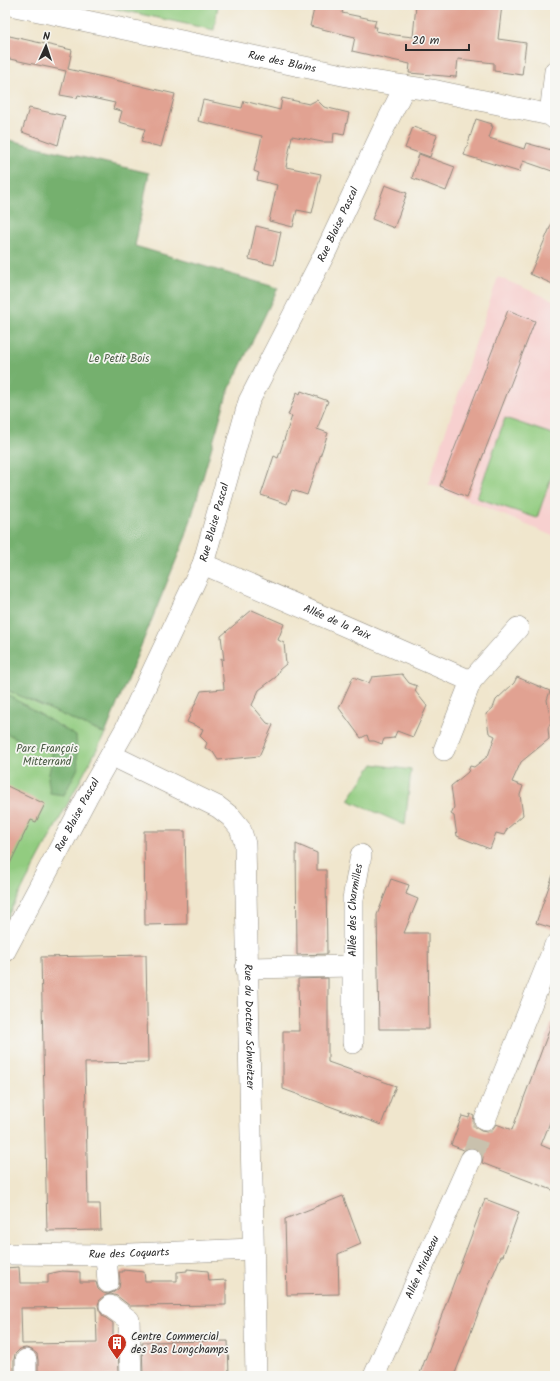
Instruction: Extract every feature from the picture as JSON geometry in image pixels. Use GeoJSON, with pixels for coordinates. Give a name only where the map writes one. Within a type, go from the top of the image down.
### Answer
{"type":"FeatureCollection","features":[{"type":"Feature","properties":{"kind":"street","name":"Rue des Blains"},"geometry":{"type":"LineString","coordinates":[[10,5],[371,81],[437,91],[552,117]]}},
{"type":"Feature","properties":{"kind":"street"},"geometry":{"type":"LineString","coordinates":[[552,117],[555,71]]}},
{"type":"Feature","properties":{"kind":"street","name":"Rue Blaise Pascal"},"geometry":{"type":"LineString","coordinates":[[5,951],[88,795],[125,730],[203,564],[249,401],[326,251],[405,86]]}},
{"type":"Feature","properties":{"kind":"street","name":"Allée de la Paix"},"geometry":{"type":"LineString","coordinates":[[203,564],[471,681]]}},
{"type":"Feature","properties":{"kind":"street"},"geometry":{"type":"LineString","coordinates":[[444,750],[471,681],[518,628]]}},
{"type":"Feature","properties":{"kind":"street","name":"Rue du Docteur Schweitzer"},"geometry":{"type":"LineString","coordinates":[[111,755],[218,807],[231,817],[240,828],[245,844],[246,968],[256,1376]]}},
{"type":"Feature","properties":{"kind":"street","name":"Allée des Charmilles"},"geometry":{"type":"LineString","coordinates":[[353,1043],[353,899],[361,855]]}},
{"type":"Feature","properties":{"kind":"street"},"geometry":{"type":"LineString","coordinates":[[486,1120],[555,945]]}},
{"type":"Feature","properties":{"kind":"street","name":"Allée des Charmilles"},"geometry":{"type":"LineString","coordinates":[[246,968],[353,966]]}},
{"type":"Feature","properties":{"kind":"street","name":"Allée Mirabeau"},"geometry":{"type":"LineString","coordinates":[[374,1376],[471,1159]]}},
{"type":"Feature","properties":{"kind":"street","name":"Rue des Coquarts"},"geometry":{"type":"LineString","coordinates":[[5,1254],[106,1255],[253,1249]]}},
{"type":"Feature","properties":{"kind":"street"},"geometry":{"type":"LineString","coordinates":[[106,1255],[108,1282]]}},
{"type":"Feature","properties":{"kind":"street"},"geometry":{"type":"LineString","coordinates":[[110,1306],[129,1320],[131,1376]]}},
{"type":"Feature","properties":{"kind":"shaded area"},"geometry":{"type":"Polygon","coordinates":[[[498,277],[555,301],[555,537],[428,483],[498,277]]]}},
{"type":"Feature","properties":{"kind":"green space"},"geometry":{"type":"Polygon","coordinates":[[[98,5],[218,5],[214,30],[98,5]]]}},
{"type":"Feature","properties":{"kind":"green space","name":"Le Petit Bois"},"geometry":{"type":"Polygon","coordinates":[[[5,139],[149,173],[135,246],[278,288],[227,394],[186,536],[105,734],[5,689],[5,139]]]}},
{"type":"Feature","properties":{"kind":"green space"},"geometry":{"type":"Polygon","coordinates":[[[505,418],[555,435],[555,466],[537,518],[477,498],[505,418]]]}},
{"type":"Feature","properties":{"kind":"green space","name":"Parc François Mitterrand"},"geometry":{"type":"Polygon","coordinates":[[[5,689],[105,734],[5,921],[5,689]]]}},
{"type":"Feature","properties":{"kind":"green space"},"geometry":{"type":"Polygon","coordinates":[[[5,693],[76,736],[78,768],[64,795],[50,793],[48,778],[52,760],[52,751],[34,747],[8,734],[5,734],[5,693]]]}},
{"type":"Feature","properties":{"kind":"green space"},"geometry":{"type":"Polygon","coordinates":[[[373,764],[411,770],[405,825],[348,800],[373,764]]]}},
{"type":"Feature","properties":{"kind":"building"},"geometry":{"type":"Polygon","coordinates":[[[315,5],[344,5],[342,13],[376,20],[374,27],[377,27],[376,31],[413,37],[416,5],[502,5],[498,39],[526,43],[522,75],[494,71],[494,63],[458,59],[456,77],[409,73],[410,64],[352,51],[355,37],[310,26],[315,5]]]}},
{"type":"Feature","properties":{"kind":"building"},"geometry":{"type":"Polygon","coordinates":[[[5,35],[72,50],[68,69],[175,94],[161,147],[141,142],[145,129],[119,122],[122,111],[113,109],[115,103],[78,95],[77,98],[60,95],[66,71],[5,58],[5,35]]]}},
{"type":"Feature","properties":{"kind":"building"},"geometry":{"type":"Polygon","coordinates":[[[282,98],[309,104],[317,100],[324,107],[349,113],[344,135],[334,133],[333,142],[322,142],[292,136],[286,167],[321,174],[312,213],[297,210],[293,227],[269,221],[277,185],[257,180],[259,173],[254,171],[262,136],[198,121],[203,100],[242,108],[244,101],[280,110],[282,98]]]}},
{"type":"Feature","properties":{"kind":"building"},"geometry":{"type":"Polygon","coordinates":[[[29,108],[65,116],[58,145],[22,132],[29,108]]]}},
{"type":"Feature","properties":{"kind":"building"},"geometry":{"type":"Polygon","coordinates":[[[476,119],[492,124],[491,126],[493,126],[489,138],[524,149],[526,143],[555,151],[555,172],[523,161],[519,172],[464,155],[476,119]]]}},
{"type":"Feature","properties":{"kind":"building"},"geometry":{"type":"Polygon","coordinates":[[[413,127],[437,135],[430,157],[405,148],[413,127]]]}},
{"type":"Feature","properties":{"kind":"building"},"geometry":{"type":"Polygon","coordinates":[[[419,154],[455,167],[446,191],[412,178],[419,154]]]}},
{"type":"Feature","properties":{"kind":"building"},"geometry":{"type":"Polygon","coordinates":[[[385,185],[407,193],[394,228],[372,219],[385,185]]]}},
{"type":"Feature","properties":{"kind":"building"},"geometry":{"type":"Polygon","coordinates":[[[555,216],[555,285],[530,274],[555,216]]]}},
{"type":"Feature","properties":{"kind":"building"},"geometry":{"type":"Polygon","coordinates":[[[256,226],[281,232],[274,265],[249,259],[256,226]]]}},
{"type":"Feature","properties":{"kind":"building"},"geometry":{"type":"Polygon","coordinates":[[[508,310],[535,321],[467,497],[440,486],[508,310]]]}},
{"type":"Feature","properties":{"kind":"building"},"geometry":{"type":"Polygon","coordinates":[[[301,391],[328,401],[317,429],[328,433],[307,495],[292,490],[287,504],[261,495],[274,456],[278,458],[292,416],[288,415],[297,392],[300,394],[301,391]]]}},
{"type":"Feature","properties":{"kind":"building"},"geometry":{"type":"Polygon","coordinates":[[[252,610],[284,624],[278,640],[284,643],[286,664],[279,670],[276,677],[259,690],[252,705],[267,723],[273,725],[259,756],[218,760],[213,752],[205,748],[207,743],[200,736],[203,729],[187,722],[201,691],[224,689],[221,658],[224,660],[221,636],[252,610]]]}},
{"type":"Feature","properties":{"kind":"building"},"geometry":{"type":"Polygon","coordinates":[[[402,674],[409,683],[417,686],[415,691],[427,706],[413,737],[397,731],[394,738],[384,739],[382,744],[369,741],[367,735],[361,738],[339,708],[353,677],[369,683],[372,677],[402,674]]]}},
{"type":"Feature","properties":{"kind":"building"},"geometry":{"type":"Polygon","coordinates":[[[517,677],[550,691],[547,700],[551,722],[548,728],[549,739],[521,762],[512,782],[523,786],[520,795],[523,815],[507,829],[504,835],[496,833],[490,849],[457,836],[454,816],[451,814],[454,807],[451,786],[468,772],[470,766],[474,767],[488,756],[495,736],[489,733],[486,714],[493,708],[496,700],[514,683],[517,677]]]}},
{"type":"Feature","properties":{"kind":"building"},"geometry":{"type":"Polygon","coordinates":[[[5,785],[45,804],[36,822],[31,820],[5,874],[5,785]]]}},
{"type":"Feature","properties":{"kind":"building"},"geometry":{"type":"Polygon","coordinates":[[[144,831],[185,831],[187,924],[145,925],[144,831]]]}},
{"type":"Feature","properties":{"kind":"building"},"geometry":{"type":"Polygon","coordinates":[[[296,844],[317,853],[317,870],[326,870],[327,954],[297,955],[296,844]]]}},
{"type":"Feature","properties":{"kind":"building"},"geometry":{"type":"Polygon","coordinates":[[[553,875],[555,875],[555,929],[536,923],[553,875]]]}},
{"type":"Feature","properties":{"kind":"building"},"geometry":{"type":"Polygon","coordinates":[[[391,879],[409,885],[406,894],[418,899],[404,933],[428,933],[429,1029],[379,1029],[377,915],[391,879]]]}},
{"type":"Feature","properties":{"kind":"building"},"geometry":{"type":"Polygon","coordinates":[[[146,955],[148,1062],[85,1063],[88,1204],[100,1204],[101,1230],[47,1231],[41,957],[146,955]]]}},
{"type":"Feature","properties":{"kind":"building"},"geometry":{"type":"Polygon","coordinates":[[[328,978],[328,1062],[396,1086],[381,1125],[283,1089],[283,1031],[299,1031],[298,979],[328,978]]]}},
{"type":"Feature","properties":{"kind":"building"},"geometry":{"type":"Polygon","coordinates":[[[553,1020],[555,1020],[555,1110],[541,1145],[555,1151],[555,1191],[482,1163],[483,1157],[481,1152],[476,1148],[469,1147],[464,1150],[451,1145],[462,1116],[469,1118],[470,1114],[474,1116],[473,1121],[475,1127],[481,1131],[487,1132],[492,1130],[496,1124],[512,1130],[553,1020]]]}},
{"type":"Feature","properties":{"kind":"building"},"geometry":{"type":"Polygon","coordinates":[[[343,1196],[361,1244],[338,1254],[339,1294],[287,1295],[285,1219],[343,1196]]]}},
{"type":"Feature","properties":{"kind":"building"},"geometry":{"type":"Polygon","coordinates":[[[485,1199],[519,1212],[503,1256],[501,1256],[489,1285],[454,1376],[419,1376],[485,1199]]]}},
{"type":"Feature","properties":{"kind":"building"},"geometry":{"type":"Polygon","coordinates":[[[19,1267],[20,1283],[48,1283],[48,1274],[62,1271],[80,1272],[80,1282],[96,1282],[98,1289],[103,1293],[108,1294],[119,1288],[119,1272],[123,1272],[123,1270],[144,1272],[145,1281],[177,1281],[177,1272],[187,1271],[187,1269],[208,1271],[209,1281],[226,1280],[226,1305],[130,1306],[117,1296],[111,1294],[106,1295],[100,1299],[98,1305],[103,1316],[113,1323],[113,1343],[118,1343],[119,1376],[38,1376],[37,1354],[26,1348],[20,1349],[15,1354],[14,1376],[5,1376],[5,1268],[19,1267]],[[96,1307],[21,1308],[22,1344],[97,1343],[96,1307]]]}},
{"type":"Feature","properties":{"kind":"building"},"geometry":{"type":"Polygon","coordinates":[[[228,1341],[229,1376],[143,1376],[142,1342],[228,1341]]]}},
{"type":"Feature","properties":{"kind":"tunnel"},"geometry":{"type":"LineString","coordinates":[[471,1159],[485,1120]]}},
{"type":"Feature","properties":{"kind":"place","name":"Centre Commercial des Bas Longchamps"},"geometry":{"type":"Point","coordinates":[117,1360]}}]}
